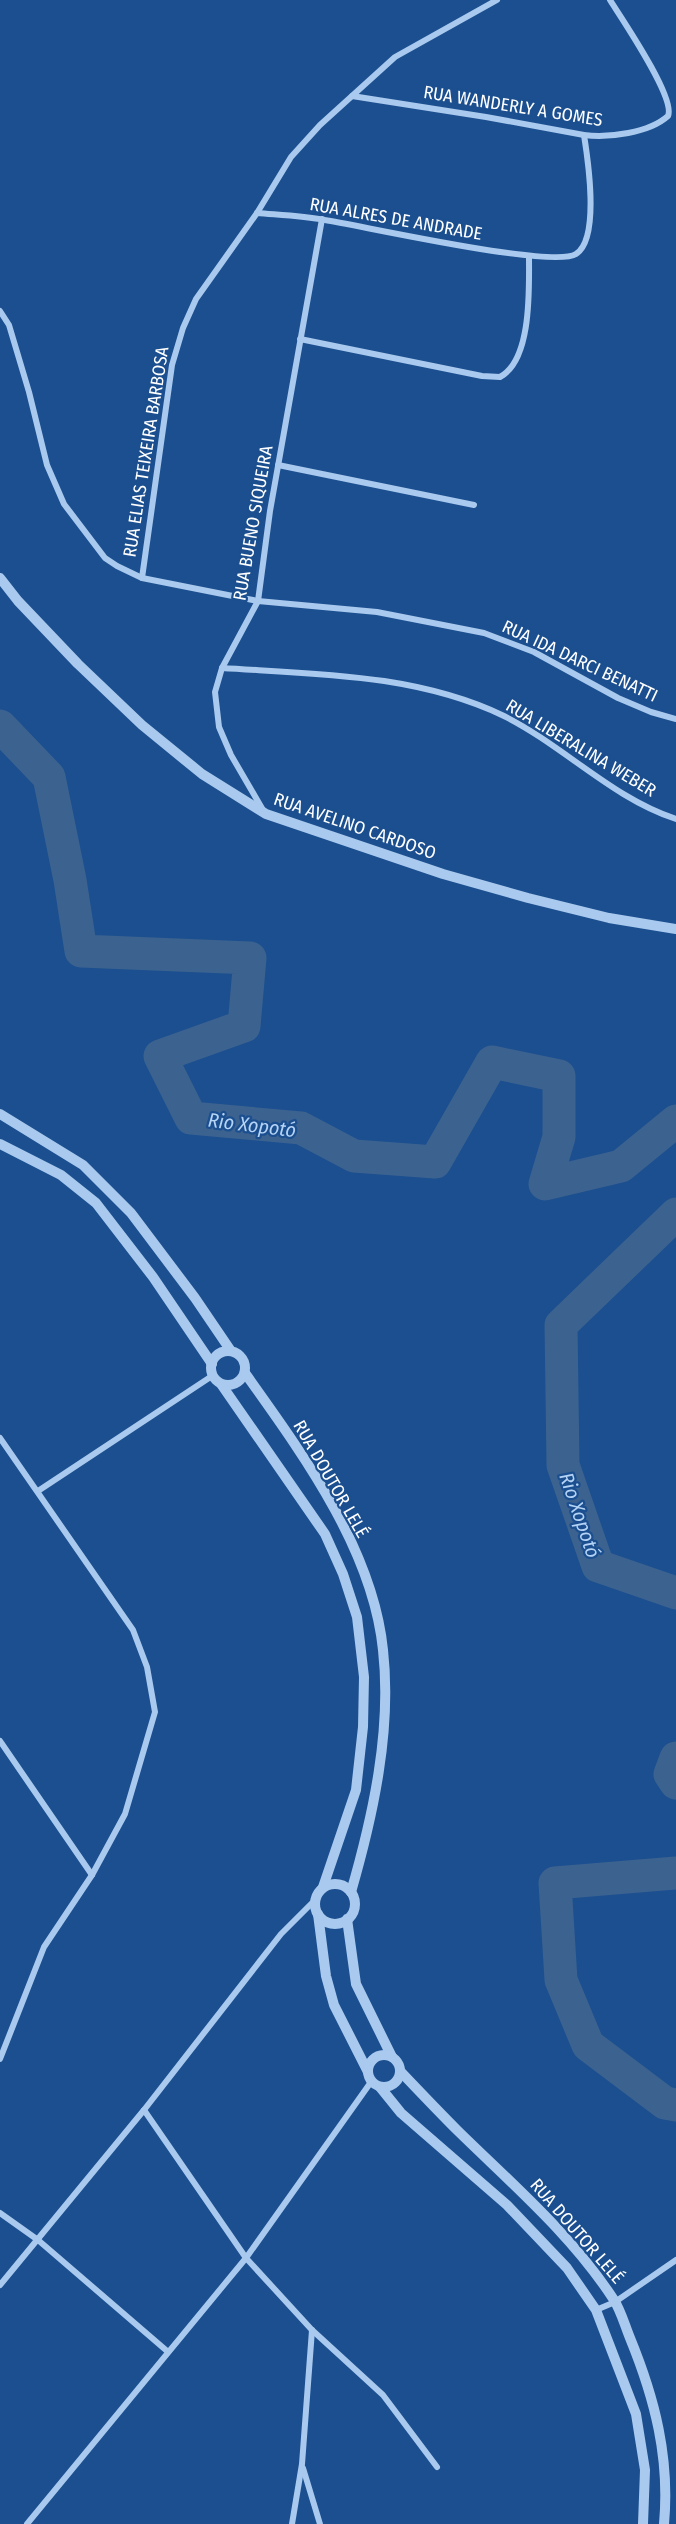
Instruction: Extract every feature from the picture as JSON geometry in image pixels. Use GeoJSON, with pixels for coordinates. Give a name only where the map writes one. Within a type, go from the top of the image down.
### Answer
{"type":"FeatureCollection","features":[{"type":"Feature","properties":{"kind":"street","name":"RUA ELIAS TEIXEIRA BARBOSA"},"geometry":{"type":"LineString","coordinates":[[142,578],[172,365],[183,328],[196,299],[257,213],[291,157],[320,125],[395,57],[497,0]]}},
{"type":"Feature","properties":{"kind":"street","name":"RUA WANDERLY A GOMES"},"geometry":{"type":"LineString","coordinates":[[352,96],[600,137],[621,135],[665,119],[671,108],[662,86],[610,0]]}},
{"type":"Feature","properties":{"kind":"street","name":"RUA ALRES DE ANDRADE"},"geometry":{"type":"LineString","coordinates":[[257,213],[322,219],[529,257],[570,256],[577,254],[582,248],[590,215],[584,135]]}},
{"type":"Feature","properties":{"kind":"street","name":"RUA BUENO SIQUEIRA"},"geometry":{"type":"LineString","coordinates":[[266,814],[231,755],[219,727],[215,692],[222,668],[258,601],[300,339],[322,219]]}},
{"type":"Feature","properties":{"kind":"street"},"geometry":{"type":"LineString","coordinates":[[300,339],[490,378],[504,375],[521,347],[527,313],[529,257]]}},
{"type":"Feature","properties":{"kind":"street","name":"RUA IDA DARCI BENATTI"},"geometry":{"type":"LineString","coordinates":[[0,311],[9,325],[47,465],[64,504],[105,558],[117,566],[142,578],[258,601],[377,612],[484,633],[534,652],[618,698],[651,712],[676,719]]}},
{"type":"Feature","properties":{"kind":"street"},"geometry":{"type":"LineString","coordinates":[[279,465],[474,505]]}},
{"type":"Feature","properties":{"kind":"street","name":"RUA AVELINO CARDOSO"},"geometry":{"type":"LineString","coordinates":[[0,578],[18,601],[78,664],[142,725],[202,774],[266,814],[443,874],[528,898],[609,918],[676,929]]}},
{"type":"Feature","properties":{"kind":"street","name":"RUA LIBERALINA WEBER"},"geometry":{"type":"LineString","coordinates":[[222,668],[360,678],[462,697],[522,726],[622,793],[676,819]]}},
{"type":"Feature","properties":{"kind":"street"},"geometry":{"type":"LineString","coordinates":[[0,1114],[83,1165],[131,1213],[195,1298],[231,1352],[243,1359],[245,1373],[239,1382],[234,1385],[221,1384],[212,1376],[212,1364],[153,1277],[96,1203],[61,1175],[0,1144]]}},
{"type":"Feature","properties":{"kind":"street"},"geometry":{"type":"LineString","coordinates":[[212,1364],[219,1354],[231,1352]]}},
{"type":"Feature","properties":{"kind":"street","name":"RUA DOUTOR LELÉ"},"geometry":{"type":"LineString","coordinates":[[245,1373],[291,1439],[332,1505],[371,1594],[383,1648],[385,1688],[378,1772],[365,1841],[351,1892]]}},
{"type":"Feature","properties":{"kind":"street"},"geometry":{"type":"LineString","coordinates":[[38,1491],[212,1376]]}},
{"type":"Feature","properties":{"kind":"street","name":"RUA DOUTOR LELÉ"},"geometry":{"type":"LineString","coordinates":[[221,1384],[325,1534],[343,1574],[357,1617],[364,1677],[356,1790],[323,1887]]}},
{"type":"Feature","properties":{"kind":"street"},"geometry":{"type":"LineString","coordinates":[[0,1438],[133,1630],[147,1667],[155,1712],[125,1814],[92,1875],[44,1947],[0,2059]]}},
{"type":"Feature","properties":{"kind":"street"},"geometry":{"type":"LineString","coordinates":[[0,1741],[2,1749],[92,1875]]}},
{"type":"Feature","properties":{"kind":"street"},"geometry":{"type":"LineString","coordinates":[[0,2285],[144,2110],[281,1934],[316,1899],[323,1887],[338,1884],[351,1892],[355,1906],[347,1919],[336,1923],[329,1922],[318,1914],[316,1899]]}},
{"type":"Feature","properties":{"kind":"street","name":"RUA DOUTOR LELÉ"},"geometry":{"type":"LineString","coordinates":[[318,1914],[326,1976],[334,2005],[373,2080],[401,2114],[507,2205],[567,2268],[596,2310],[636,2414],[645,2470],[643,2524]]}},
{"type":"Feature","properties":{"kind":"street"},"geometry":{"type":"LineString","coordinates":[[347,1919],[356,1984],[400,2071],[396,2082],[386,2087],[373,2080]]}},
{"type":"Feature","properties":{"kind":"street"},"geometry":{"type":"LineString","coordinates":[[27,2524],[167,2351],[246,2258],[373,2080],[375,2058],[380,2055],[392,2056]]}},
{"type":"Feature","properties":{"kind":"street","name":"RUA DOUTOR LELÉ"},"geometry":{"type":"LineString","coordinates":[[400,2071],[458,2131],[509,2178],[570,2243],[615,2302],[639,2359],[657,2415],[664,2456],[664,2524]]}},
{"type":"Feature","properties":{"kind":"street"},"geometry":{"type":"LineString","coordinates":[[144,2110],[246,2258],[312,2330],[383,2395],[437,2467]]}},
{"type":"Feature","properties":{"kind":"street"},"geometry":{"type":"LineString","coordinates":[[0,2213],[38,2240],[167,2351]]}},
{"type":"Feature","properties":{"kind":"street"},"geometry":{"type":"LineString","coordinates":[[596,2310],[615,2302],[676,2260]]}},
{"type":"Feature","properties":{"kind":"street"},"geometry":{"type":"LineString","coordinates":[[292,2524],[302,2464],[312,2330]]}},
{"type":"Feature","properties":{"kind":"street"},"geometry":{"type":"LineString","coordinates":[[302,2464],[320,2524]]}},
{"type":"Feature","properties":{"kind":"waterway","name":"Rio Xopotó"},"geometry":{"type":"LineString","coordinates":[[0,726],[49,777],[70,880],[81,951],[250,958],[244,1026],[160,1056],[191,1118],[301,1128],[354,1156],[435,1162],[492,1062],[559,1076],[559,1137],[545,1184],[621,1166],[676,1121]]}},
{"type":"Feature","properties":{"kind":"waterway","name":"Rio Xopotó"},"geometry":{"type":"LineString","coordinates":[[676,1214],[561,1325],[563,1465],[598,1566],[676,1593]]}},
{"type":"Feature","properties":{"kind":"waterway","name":"Rio Xopotó"},"geometry":{"type":"LineString","coordinates":[[676,1758],[670,1774],[676,1783]]}},
{"type":"Feature","properties":{"kind":"waterway","name":"Rio Xopotó"},"geometry":{"type":"LineString","coordinates":[[676,1873],[555,1883],[561,1980],[588,2045],[665,2103],[676,2105]]}}]}
